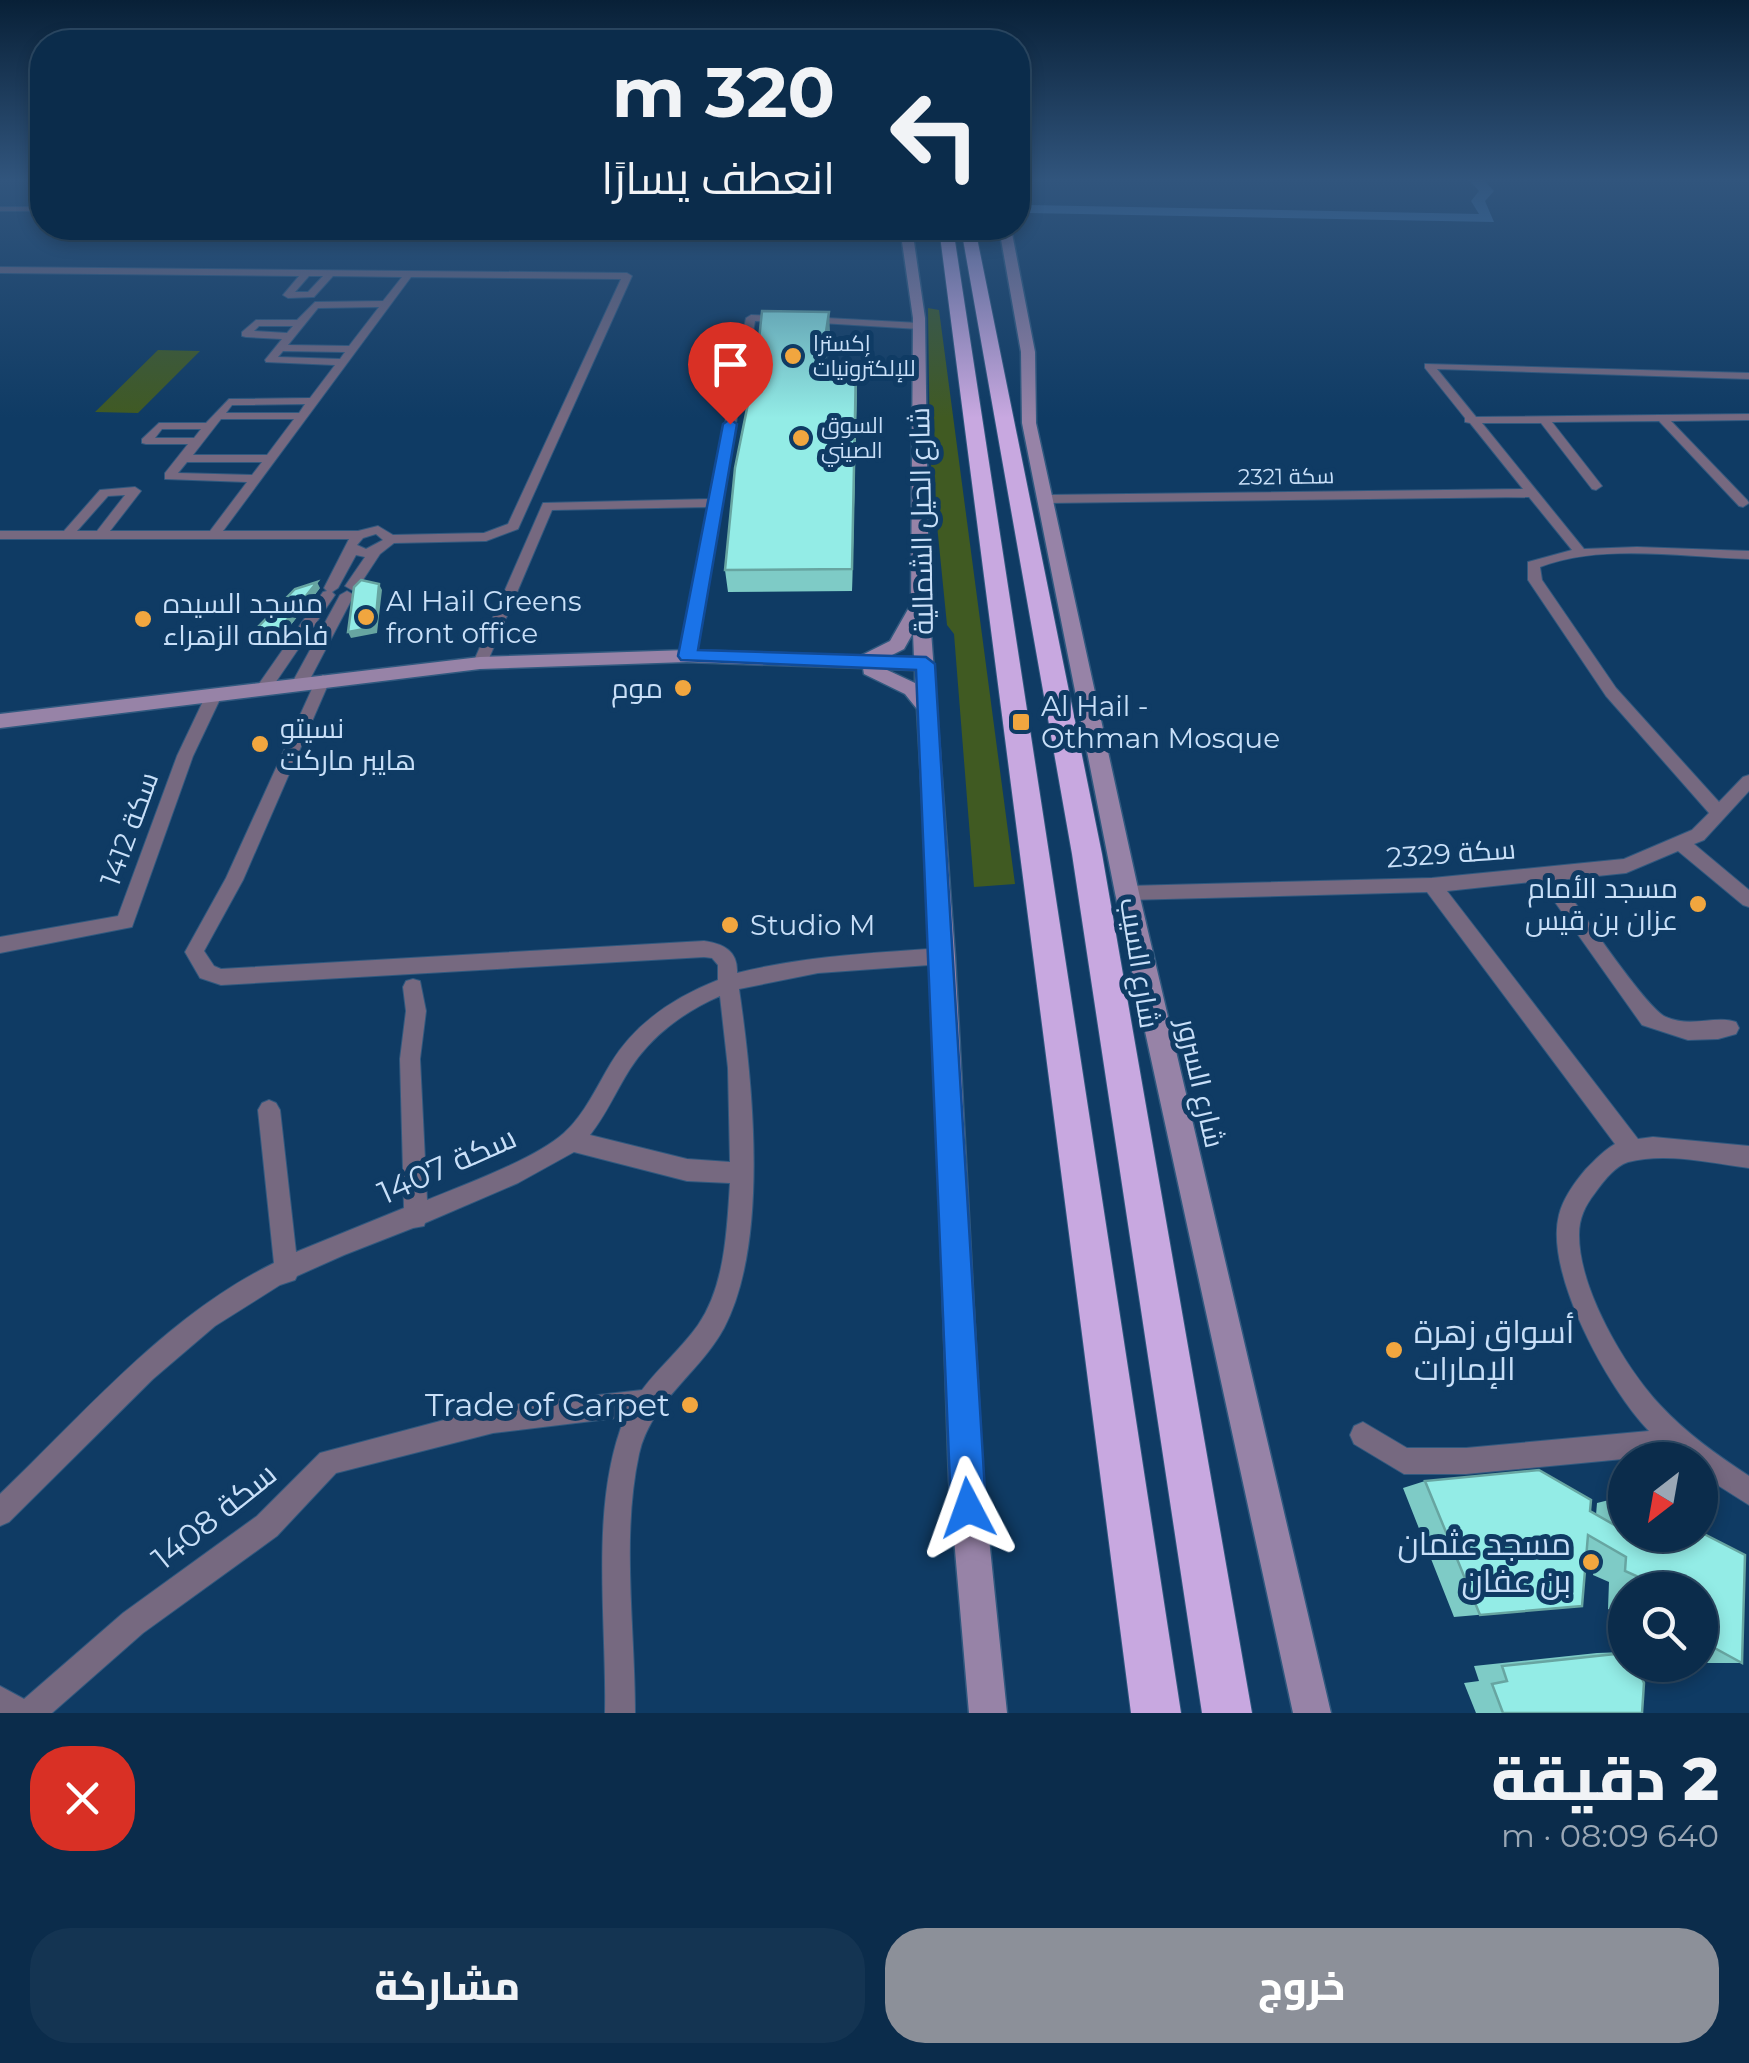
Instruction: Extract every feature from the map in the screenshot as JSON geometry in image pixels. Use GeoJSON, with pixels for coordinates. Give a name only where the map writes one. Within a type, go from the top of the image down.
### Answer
{"type":"FeatureCollection","features":[{"type":"Feature","properties":{"kind":"highway"},"geometry":{"type":"LineString","coordinates":[[935,258],[950,343],[962,374]]}},
{"type":"Feature","properties":{"kind":"highway"},"geometry":{"type":"LineString","coordinates":[[949,258],[962,374],[1156,1713]]}},
{"type":"Feature","properties":{"kind":"highway","name":"شارع السيب"},"geometry":{"type":"LineString","coordinates":[[973,258],[1087,854],[1227,1713]]}},
{"type":"Feature","properties":{"kind":"highway"},"geometry":{"type":"LineString","coordinates":[[986,258],[986,327]]}},
{"type":"Feature","properties":{"kind":"street","name":"شارع الحيل الشمالية"},"geometry":{"type":"LineString","coordinates":[[910,258],[919,320],[920,604],[943,956],[966,1480],[988,1713]]}},
{"type":"Feature","properties":{"kind":"street","name":"شارع السرور"},"geometry":{"type":"LineString","coordinates":[[1011,258],[1028,352],[1029,423],[1128,894],[1312,1713]]}},
{"type":"Feature","properties":{"kind":"street"},"geometry":{"type":"LineString","coordinates":[[0,270],[627,277],[513,526],[486,537],[390,539],[375,551],[350,590],[300,683]]}},
{"type":"Feature","properties":{"kind":"street"},"geometry":{"type":"LineString","coordinates":[[308,272],[288,295],[312,295],[332,272]]}},
{"type":"Feature","properties":{"kind":"street"},"geometry":{"type":"LineString","coordinates":[[215,533],[408,273]]}},
{"type":"Feature","properties":{"kind":"street"},"geometry":{"type":"LineString","coordinates":[[342,362],[270,360],[318,304],[386,304]]}},
{"type":"Feature","properties":{"kind":"street"},"geometry":{"type":"LineString","coordinates":[[290,336],[246,334],[256,323],[377,315]]}},
{"type":"Feature","properties":{"kind":"street"},"geometry":{"type":"LineString","coordinates":[[688,656],[751,318],[919,320]]}},
{"type":"Feature","properties":{"kind":"street"},"geometry":{"type":"LineString","coordinates":[[280,348],[352,349]]}},
{"type":"Feature","properties":{"kind":"street"},"geometry":{"type":"LineString","coordinates":[[1581,553],[1428,369],[1434,364],[1749,376]]}},
{"type":"Feature","properties":{"kind":"street"},"geometry":{"type":"LineString","coordinates":[[255,480],[170,476],[230,402],[313,402]]}},
{"type":"Feature","properties":{"kind":"street"},"geometry":{"type":"LineString","coordinates":[[198,441],[146,441],[159,426],[302,416]]}},
{"type":"Feature","properties":{"kind":"street"},"geometry":{"type":"LineString","coordinates":[[1543,418],[1596,486]]}},
{"type":"Feature","properties":{"kind":"street"},"geometry":{"type":"LineString","coordinates":[[1662,418],[1742,503]]}},
{"type":"Feature","properties":{"kind":"street"},"geometry":{"type":"LineString","coordinates":[[1470,420],[1749,418]]}},
{"type":"Feature","properties":{"kind":"street"},"geometry":{"type":"LineString","coordinates":[[184,458],[270,459]]}},
{"type":"Feature","properties":{"kind":"street"},"geometry":{"type":"LineString","coordinates":[[68,534],[104,493],[135,491],[101,534]]}},
{"type":"Feature","properties":{"kind":"street","name":"سكة 2321"},"geometry":{"type":"LineString","coordinates":[[1045,499],[1528,493]]}},
{"type":"Feature","properties":{"kind":"street"},"geometry":{"type":"LineString","coordinates":[[480,663],[547,506],[716,502]]}},
{"type":"Feature","properties":{"kind":"street"},"geometry":{"type":"LineString","coordinates":[[264,688],[329,591],[355,542],[383,531],[390,539]]}},
{"type":"Feature","properties":{"kind":"street"},"geometry":{"type":"LineString","coordinates":[[0,534],[215,533],[355,542],[375,551]]}},
{"type":"Feature","properties":{"kind":"street"},"geometry":{"type":"LineString","coordinates":[[1718,812],[1611,692],[1535,580],[1533,566],[1549,556],[1581,553],[1749,555]]}},
{"type":"Feature","properties":{"kind":"street"},"geometry":{"type":"LineString","coordinates":[[848,662],[888,653],[897,645],[920,604]]}},
{"type":"Feature","properties":{"kind":"street"},"geometry":{"type":"LineString","coordinates":[[0,720],[480,663],[688,656],[926,664]]}},
{"type":"Feature","properties":{"kind":"street"},"geometry":{"type":"LineString","coordinates":[[848,662],[912,688],[930,714]]}},
{"type":"Feature","properties":{"kind":"street"},"geometry":{"type":"LineString","coordinates":[[323,680],[234,880],[194,952],[206,972],[221,977],[704,949],[717,951],[728,962],[726,984],[735,1031],[742,1121],[736,1225],[722,1304],[690,1353],[646,1402],[624,1462],[620,1497],[620,1713]]}},
{"type":"Feature","properties":{"kind":"street","name":"سكة 1412"},"geometry":{"type":"LineString","coordinates":[[0,944],[125,922],[184,756],[214,696]]}},
{"type":"Feature","properties":{"kind":"street","name":"سكة 2329"},"geometry":{"type":"LineString","coordinates":[[1128,894],[1432,885],[1626,866],[1698,835],[1749,782]]}},
{"type":"Feature","properties":{"kind":"street"},"geometry":{"type":"LineString","coordinates":[[1681,843],[1749,900]]}},
{"type":"Feature","properties":{"kind":"street"},"geometry":{"type":"LineString","coordinates":[[1544,873],[1649,1018],[1673,1032],[1694,1034],[1730,1028]]}},
{"type":"Feature","properties":{"kind":"street"},"geometry":{"type":"LineString","coordinates":[[1432,885],[1632,1149]]}},
{"type":"Feature","properties":{"kind":"street","name":"سكة 1407"},"geometry":{"type":"LineString","coordinates":[[0,1514],[147,1366],[241,1294],[452,1204],[572,1141],[634,1046],[683,1005],[726,984],[766,972],[943,956]]}},
{"type":"Feature","properties":{"kind":"street"},"geometry":{"type":"LineString","coordinates":[[412,987],[416,1011],[410,1060],[416,1218]]}},
{"type":"Feature","properties":{"kind":"street"},"geometry":{"type":"LineString","coordinates":[[269,1110],[287,1272]]}},
{"type":"Feature","properties":{"kind":"street"},"geometry":{"type":"LineString","coordinates":[[572,1141],[687,1170],[738,1173]]}},
{"type":"Feature","properties":{"kind":"street"},"geometry":{"type":"LineString","coordinates":[[1749,1158],[1632,1149],[1606,1164],[1582,1193],[1570,1213],[1566,1238],[1572,1268],[1616,1364],[1642,1404],[1678,1441],[1749,1492]]}},
{"type":"Feature","properties":{"kind":"street","name":"سكة 1408"},"geometry":{"type":"LineString","coordinates":[[30,1713],[133,1623],[267,1526],[329,1462],[493,1420],[646,1402]]}},
{"type":"Feature","properties":{"kind":"street"},"geometry":{"type":"LineString","coordinates":[[1364,1435],[1404,1461],[1466,1460],[1678,1441]]}},
{"type":"Feature","properties":{"kind":"street"},"geometry":{"type":"LineString","coordinates":[[0,1700],[20,1713]]}},
{"type":"Feature","properties":{"kind":"green space"},"geometry":{"type":"Polygon","coordinates":[[[928,308],[939,310],[1015,884],[974,887],[954,634],[947,625],[930,455],[928,308]]]}},
{"type":"Feature","properties":{"kind":"green space"},"geometry":{"type":"Polygon","coordinates":[[[158,350],[200,351],[138,413],[95,412],[158,350]]]}},
{"type":"Feature","properties":{"kind":"building","name":"السوق الصيني"},"geometry":{"type":"Polygon","coordinates":[[[762,311],[829,312],[821,365],[856,364],[852,569],[725,570],[735,468],[757,359],[762,311]]]}},
{"type":"Feature","properties":{"kind":"building"},"geometry":{"type":"Polygon","coordinates":[[[361,580],[379,584],[375,627],[348,632],[354,587],[361,580]]]}},
{"type":"Feature","properties":{"kind":"building"},"geometry":{"type":"Polygon","coordinates":[[[317,582],[279,630],[257,628],[295,589],[317,582]]]}},
{"type":"Feature","properties":{"kind":"building"},"geometry":{"type":"Polygon","coordinates":[[[1539,1470],[1591,1500],[1590,1511],[1608,1521],[1608,1547],[1588,1535],[1582,1606],[1480,1615],[1425,1481],[1539,1470]]]}},
{"type":"Feature","properties":{"kind":"building"},"geometry":{"type":"Polygon","coordinates":[[[1718,1541],[1745,1555],[1742,1663],[1718,1650],[1718,1572],[1627,1572],[1626,1557],[1617,1552],[1718,1552],[1718,1541]]]}},
{"type":"Feature","properties":{"kind":"building"},"geometry":{"type":"Polygon","coordinates":[[[1608,1655],[1608,1682],[1644,1682],[1642,1713],[1503,1713],[1492,1684],[1507,1681],[1502,1666],[1608,1655]]]}},
{"type":"Feature","properties":{"kind":"place","name":"إكسترا للإلكترونيات"},"geometry":{"type":"Point","coordinates":[793,356]}},
{"type":"Feature","properties":{"kind":"place","name":"السوق الصيني"},"geometry":{"type":"Point","coordinates":[801,438]}},
{"type":"Feature","properties":{"kind":"place","name":"Al Hail Greens front office"},"geometry":{"type":"Point","coordinates":[366,617]}},
{"type":"Feature","properties":{"kind":"place","name":"مسجد السيده فاطمه الزهراء"},"geometry":{"type":"Point","coordinates":[143,619]}},
{"type":"Feature","properties":{"kind":"place","name":"موم"},"geometry":{"type":"Point","coordinates":[683,688]}},
{"type":"Feature","properties":{"kind":"place","name":"Al Hail - Othman Mosque"},"geometry":{"type":"Point","coordinates":[1021,722]}},
{"type":"Feature","properties":{"kind":"place","name":"نسيتو هايبر ماركت"},"geometry":{"type":"Point","coordinates":[260,744]}},
{"type":"Feature","properties":{"kind":"place","name":"مسجد الأمام عزان بن قيس"},"geometry":{"type":"Point","coordinates":[1698,904]}},
{"type":"Feature","properties":{"kind":"place","name":"Studio M"},"geometry":{"type":"Point","coordinates":[730,925]}},
{"type":"Feature","properties":{"kind":"place","name":"أسواق زهرة الإمارات"},"geometry":{"type":"Point","coordinates":[1394,1350]}},
{"type":"Feature","properties":{"kind":"place","name":"Trade of Carpet"},"geometry":{"type":"Point","coordinates":[690,1405]}},
{"type":"Feature","properties":{"kind":"place","name":"مسجد عثمان بن عفان"},"geometry":{"type":"Point","coordinates":[1591,1562]}},
{"type":"Feature","properties":{"kind":"route"},"geometry":{"type":"LineString","coordinates":[[730,424],[688,656],[926,664],[968,1508]]}}]}
